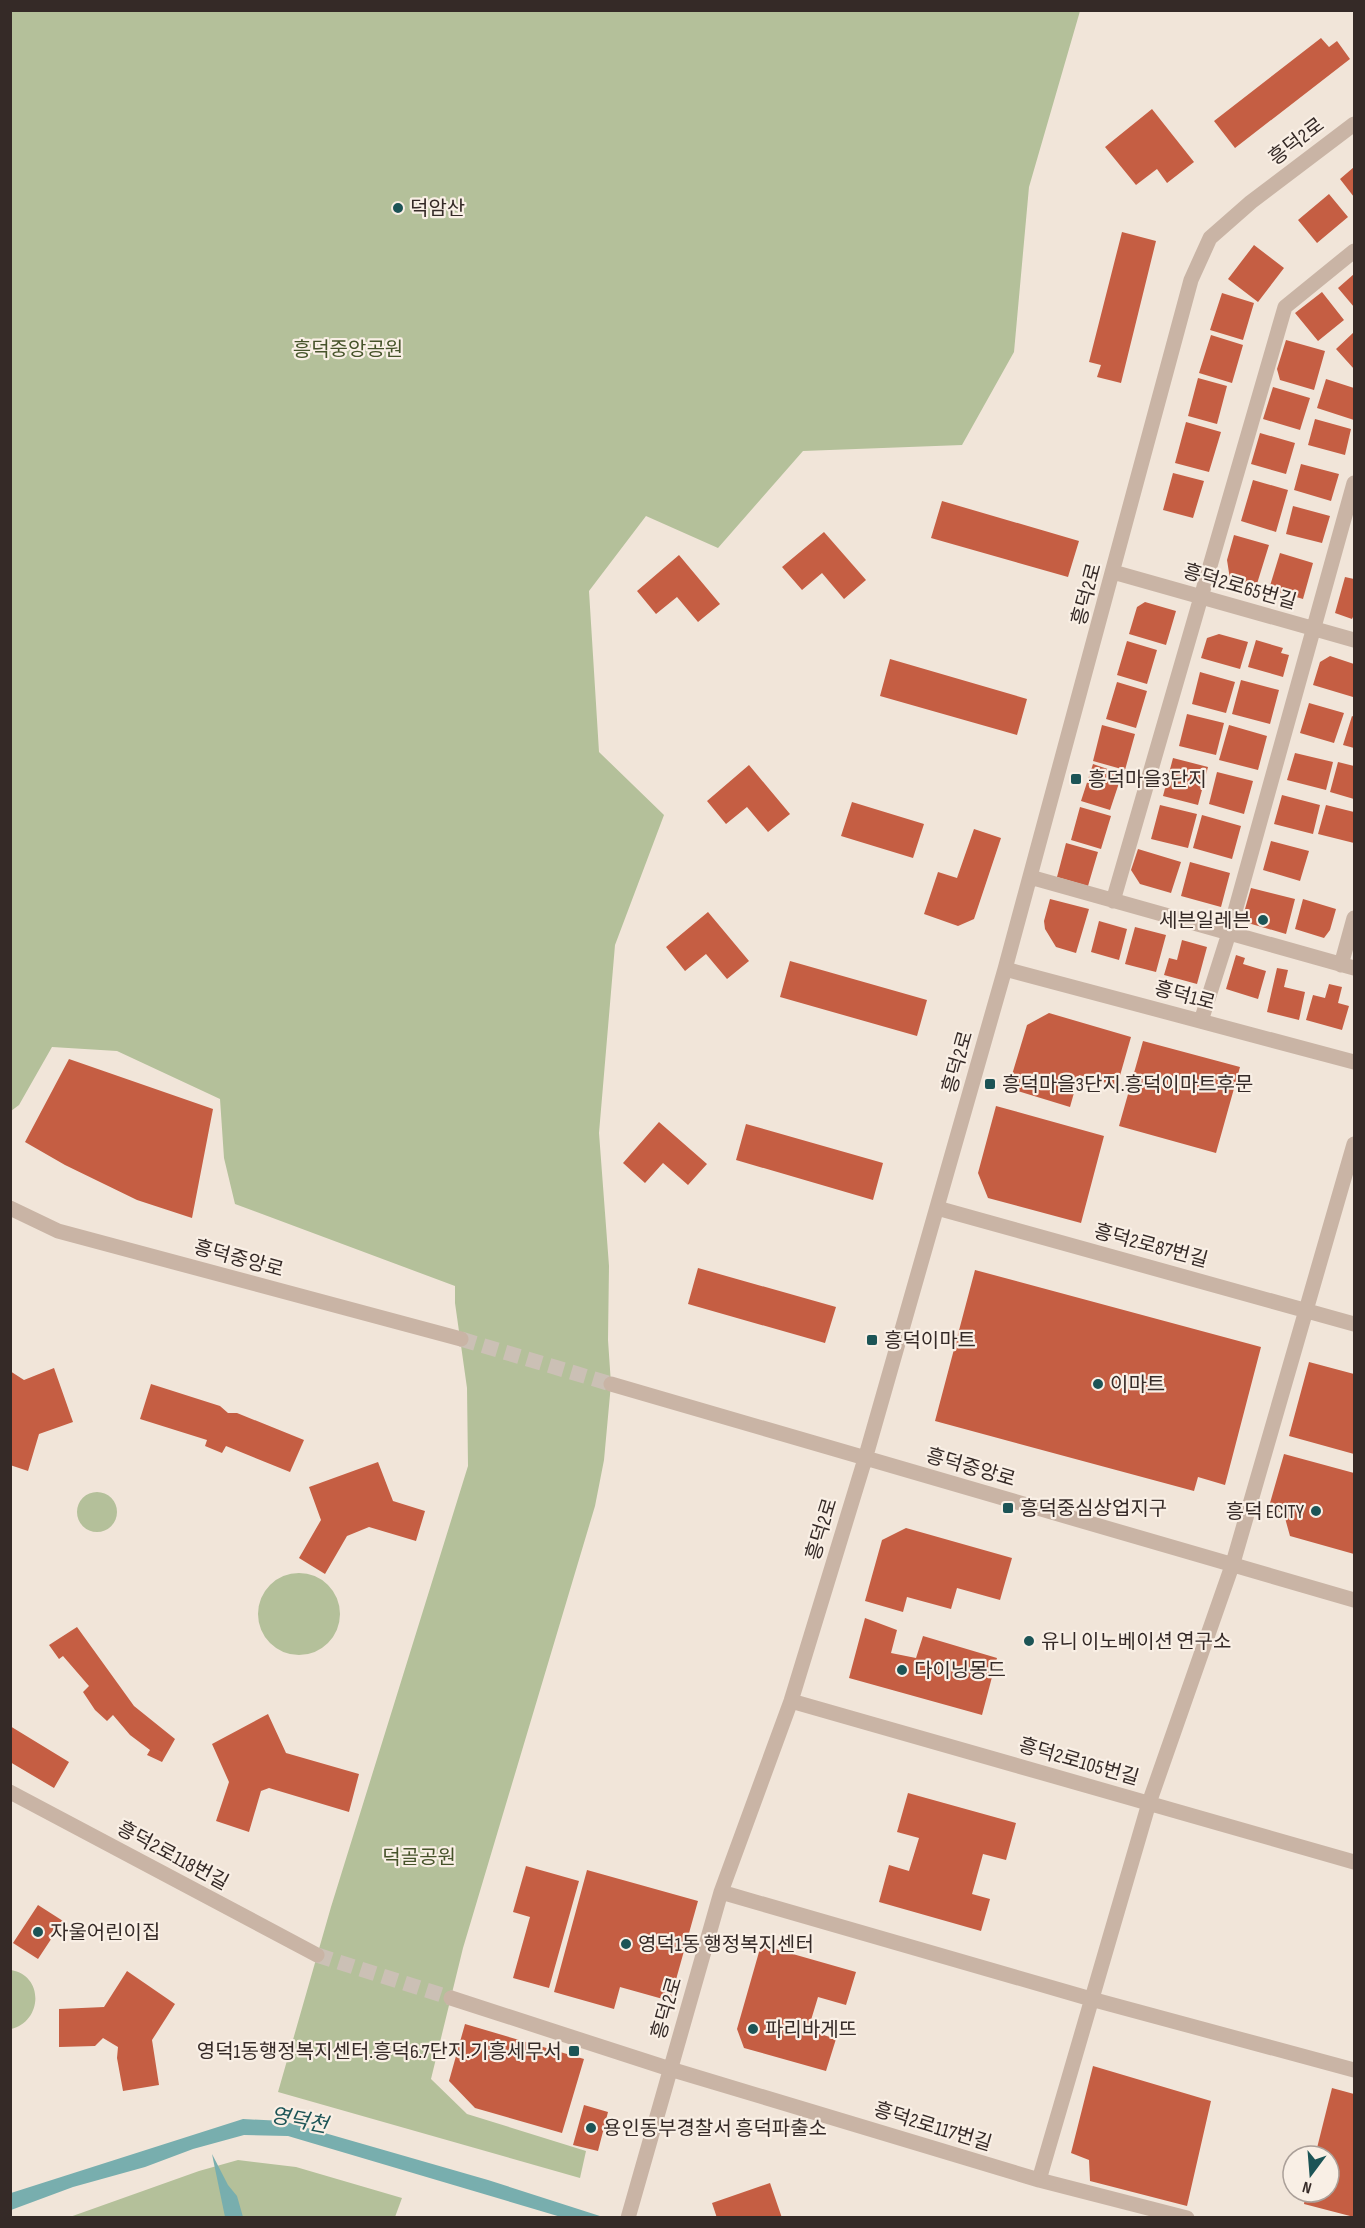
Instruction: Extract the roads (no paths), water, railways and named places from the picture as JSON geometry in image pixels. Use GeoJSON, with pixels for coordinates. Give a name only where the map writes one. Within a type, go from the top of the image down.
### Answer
{"type":"FeatureCollection","features":[{"type":"Feature","properties":{"kind":"street","name":"흥덕2로"},"geometry":{"type":"LineString","coordinates":[[628,2217],[721,1892],[791,1701],[865,1459],[1005,969],[1191,280],[1210,238],[1251,202],[1354,124]]}},
{"type":"Feature","properties":{"kind":"street"},"geometry":{"type":"LineString","coordinates":[[1113,901],[1285,307],[1354,251]]}},
{"type":"Feature","properties":{"kind":"street"},"geometry":{"type":"LineString","coordinates":[[1201,1021],[1229,933],[1354,483]]}},
{"type":"Feature","properties":{"kind":"street","name":"흥덕2로65번길"},"geometry":{"type":"LineString","coordinates":[[1113,572],[1354,640]]}},
{"type":"Feature","properties":{"kind":"street"},"geometry":{"type":"LineString","coordinates":[[1030,877],[1348,967],[1354,918]]}},
{"type":"Feature","properties":{"kind":"street","name":"흥덕1로"},"geometry":{"type":"LineString","coordinates":[[1005,969],[1354,1062]]}},
{"type":"Feature","properties":{"kind":"street"},"geometry":{"type":"LineString","coordinates":[[1040,2180],[1090,1999],[1149,1803],[1233,1563],[1354,1144]]}},
{"type":"Feature","properties":{"kind":"street","name":"흥덕중앙로"},"geometry":{"type":"LineString","coordinates":[[10,1208],[58,1231],[461,1339]]}},
{"type":"Feature","properties":{"kind":"street","name":"흥덕2로87번길"},"geometry":{"type":"LineString","coordinates":[[937,1208],[1354,1324]]}},
{"type":"Feature","properties":{"kind":"street","name":"흥덕중앙로"},"geometry":{"type":"LineString","coordinates":[[611,1384],[1354,1600]]}},
{"type":"Feature","properties":{"kind":"street","name":"흥덕2로105번길"},"geometry":{"type":"LineString","coordinates":[[791,1701],[1354,1862]]}},
{"type":"Feature","properties":{"kind":"street","name":"흥덕2로118번길"},"geometry":{"type":"LineString","coordinates":[[10,1792],[317,1955]]}},
{"type":"Feature","properties":{"kind":"street"},"geometry":{"type":"LineString","coordinates":[[721,1892],[1090,1999],[1354,2070]]}},
{"type":"Feature","properties":{"kind":"street"},"geometry":{"type":"LineString","coordinates":[[451,1998],[670,2069]]}},
{"type":"Feature","properties":{"kind":"street","name":"흥덕2로117번길"},"geometry":{"type":"LineString","coordinates":[[670,2069],[1040,2180],[1186,2217]]}},
{"type":"Feature","properties":{"kind":"water"},"geometry":{"type":"Polygon","coordinates":[[[243,2119],[283,2121],[488,2180],[603,2217],[561,2217],[288,2136],[244,2135],[193,2149],[145,2167],[73,2187],[11,2210],[11,2193],[243,2119]]]}},
{"type":"Feature","properties":{"kind":"water"},"geometry":{"type":"Polygon","coordinates":[[[212,2154],[228,2185],[237,2196],[243,2217],[225,2217],[212,2154]]]}},
{"type":"Feature","properties":{"kind":"tunnel"},"geometry":{"type":"LineString","coordinates":[[461,1339],[611,1384]]}},
{"type":"Feature","properties":{"kind":"tunnel"},"geometry":{"type":"LineString","coordinates":[[317,1955],[451,1998]]}},
{"type":"Feature","properties":{"kind":"place","name":"덕암산"},"geometry":{"type":"Point","coordinates":[398,208]}},
{"type":"Feature","properties":{"kind":"place","name":"흥덕마을3단지"},"geometry":{"type":"Point","coordinates":[1076,779]}},
{"type":"Feature","properties":{"kind":"place","name":"세븐일레븐"},"geometry":{"type":"Point","coordinates":[1263,920]}},
{"type":"Feature","properties":{"kind":"place","name":"흥덕마을3단지.흥덕이마트후문"},"geometry":{"type":"Point","coordinates":[990,1084]}},
{"type":"Feature","properties":{"kind":"place","name":"흥덕이마트"},"geometry":{"type":"Point","coordinates":[872,1340]}},
{"type":"Feature","properties":{"kind":"place","name":"이마트"},"geometry":{"type":"Point","coordinates":[1098,1384]}},
{"type":"Feature","properties":{"kind":"place","name":"흥덕중심상업지구"},"geometry":{"type":"Point","coordinates":[1008,1508]}},
{"type":"Feature","properties":{"kind":"place","name":"흥덕 ECITY"},"geometry":{"type":"Point","coordinates":[1316,1511]}},
{"type":"Feature","properties":{"kind":"place","name":"유니 이노베이션 연구소"},"geometry":{"type":"Point","coordinates":[1029,1641]}},
{"type":"Feature","properties":{"kind":"place","name":"다이닝몽드"},"geometry":{"type":"Point","coordinates":[902,1670]}},
{"type":"Feature","properties":{"kind":"place","name":"자울어린이집"},"geometry":{"type":"Point","coordinates":[38,1932]}},
{"type":"Feature","properties":{"kind":"place","name":"영덕1동 행정복지센터"},"geometry":{"type":"Point","coordinates":[626,1944]}},
{"type":"Feature","properties":{"kind":"place","name":"파리바게뜨"},"geometry":{"type":"Point","coordinates":[753,2029]}},
{"type":"Feature","properties":{"kind":"place","name":"영덕1동행정복지센터.흥덕6.7단지.기흥세무서"},"geometry":{"type":"Point","coordinates":[574,2051]}},
{"type":"Feature","properties":{"kind":"place","name":"용인동부경찰서 흥덕파출소"},"geometry":{"type":"Point","coordinates":[591,2128]}},
{"type":"Feature","properties":{"kind":"park label","name":"흥덕중앙공원"},"geometry":{"type":"Point","coordinates":[348,349]}},
{"type":"Feature","properties":{"kind":"park label","name":"덕골공원"},"geometry":{"type":"Point","coordinates":[419,1857]}},
{"type":"Feature","properties":{"kind":"water label","name":"영덕천"},"geometry":{"type":"Point","coordinates":[299,2120]}}]}
